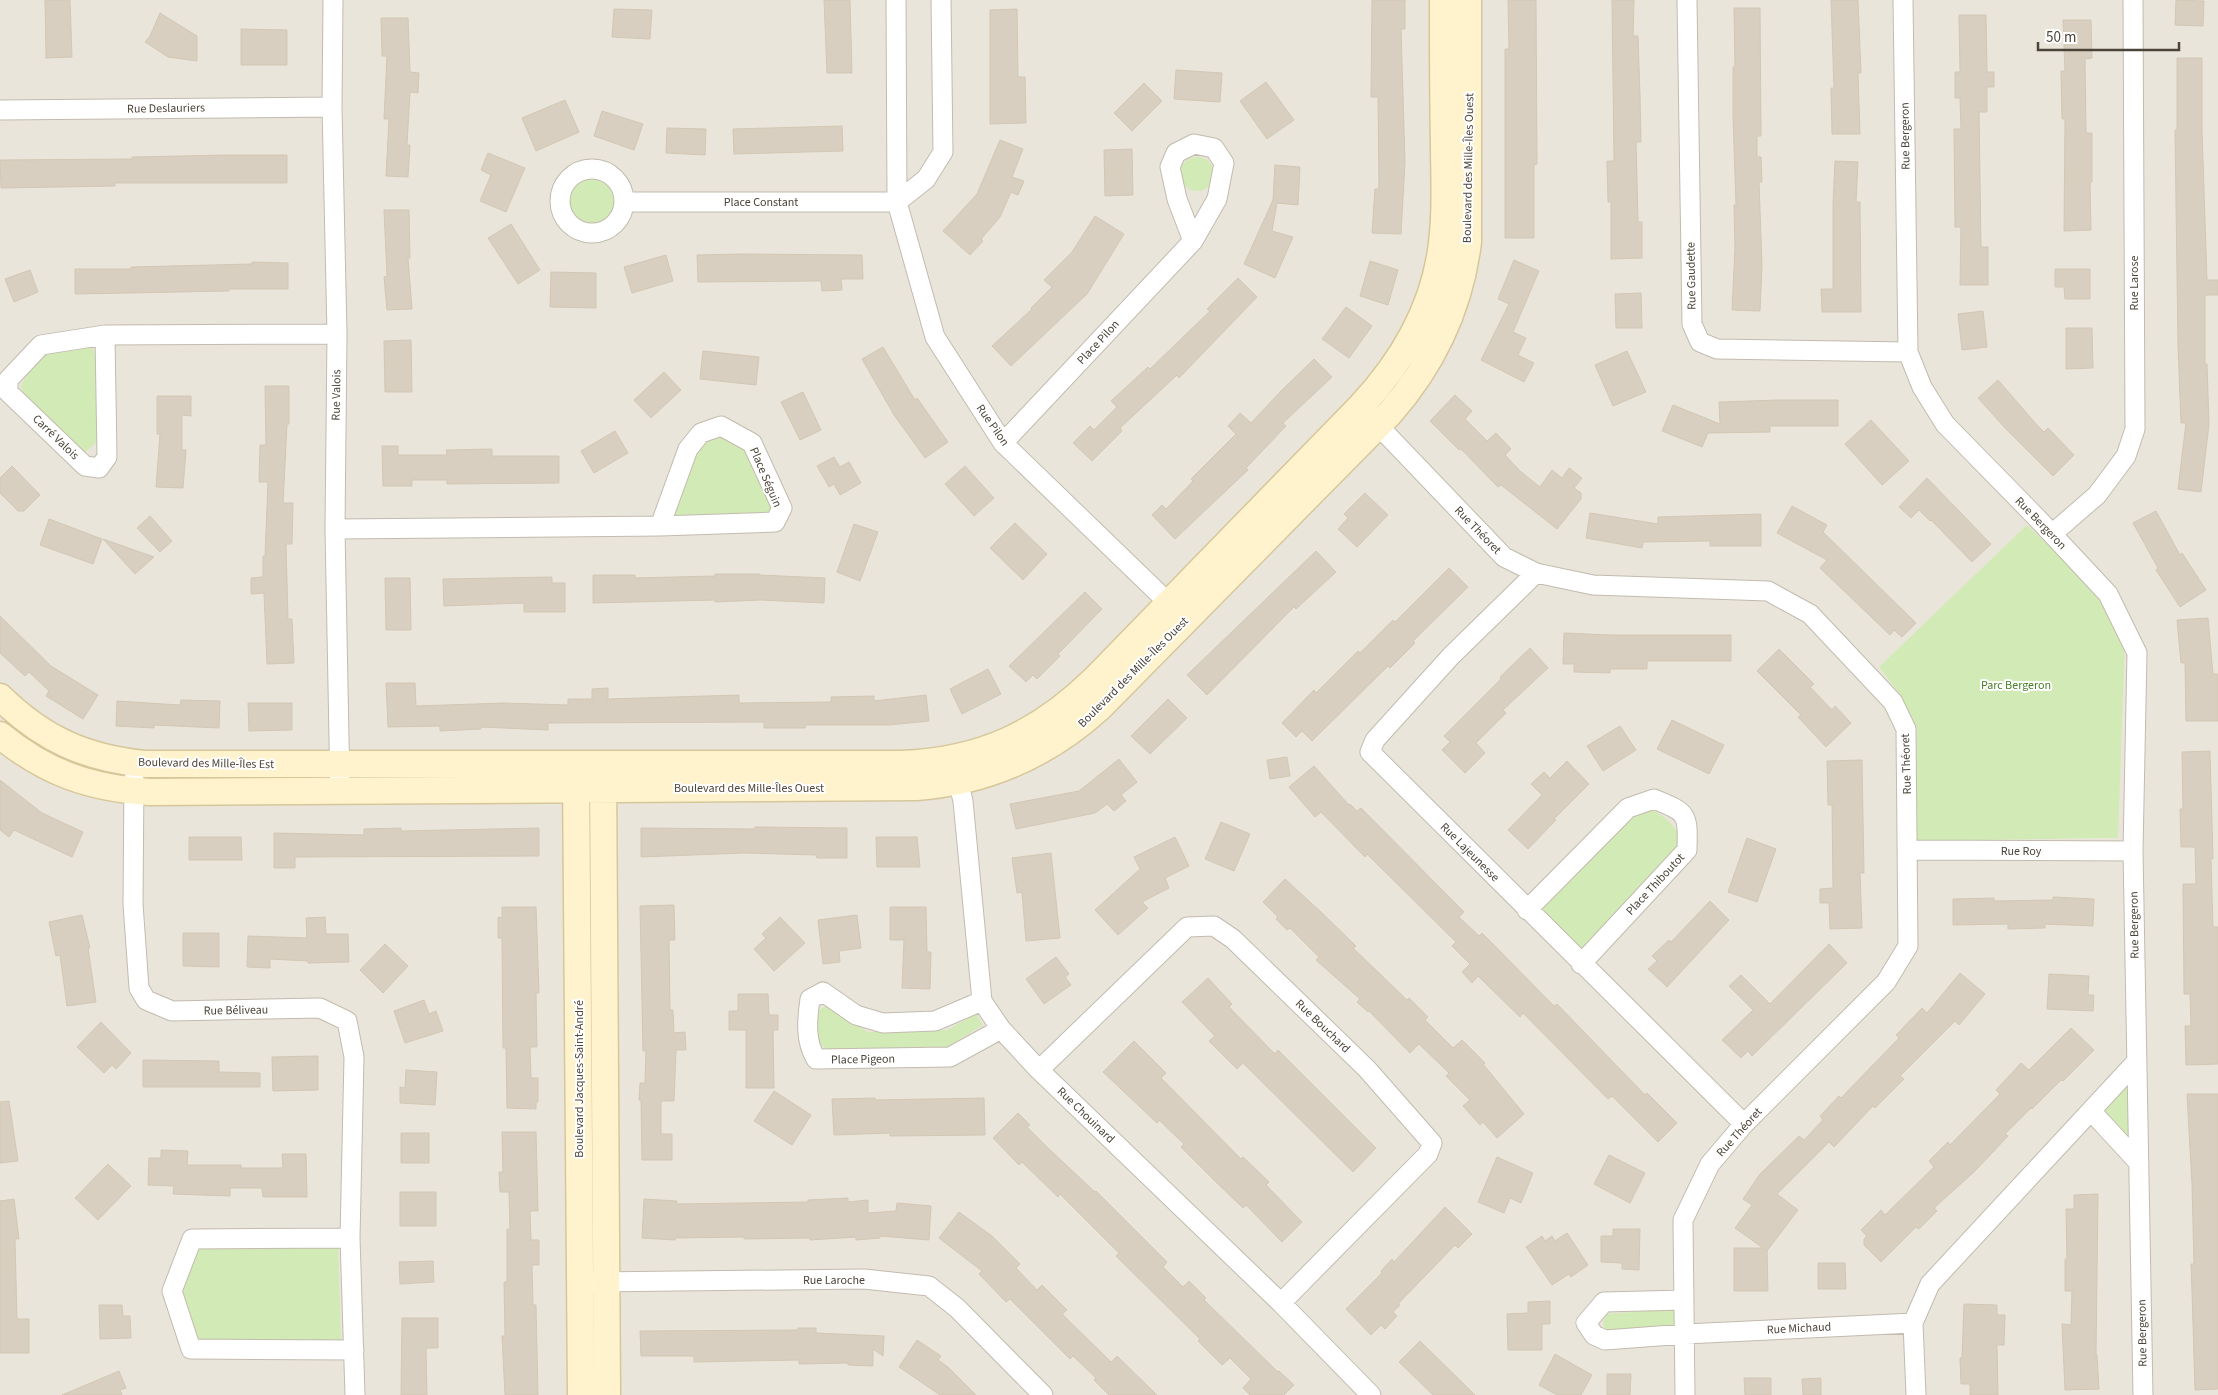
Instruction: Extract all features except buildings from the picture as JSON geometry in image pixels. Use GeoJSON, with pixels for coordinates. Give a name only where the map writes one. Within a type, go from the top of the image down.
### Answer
{"type":"FeatureCollection","features":[{"type":"Feature","properties":{"kind":"street","name":"Rue Valois"},"geometry":{"type":"LineString","coordinates":[[333,0],[332,106],[337,334],[334,529],[340,790]]}},
{"type":"Feature","properties":{"kind":"street","name":"Rue Pilon"},"geometry":{"type":"LineString","coordinates":[[896,0],[897,202],[935,337],[1003,443],[1178,611]]}},
{"type":"Feature","properties":{"kind":"street"},"geometry":{"type":"LineString","coordinates":[[897,202],[926,179],[943,152],[941,0]]}},
{"type":"Feature","properties":{"kind":"street","name":"Boulevard des Mille-Îles Ouest"},"geometry":{"type":"LineString","coordinates":[[1369,416],[1389,375],[1412,339],[1429,301],[1439,265],[1444,214],[1443,0]]}},
{"type":"Feature","properties":{"kind":"street","name":"Boulevard des Mille-Îles Ouest"},"geometry":{"type":"LineString","coordinates":[[340,763],[603,777],[901,764],[956,770],[1011,765],[1075,730],[1098,708],[1178,611],[1369,416],[1410,388],[1436,349],[1454,306],[1464,274],[1469,215],[1468,0]]}},
{"type":"Feature","properties":{"kind":"street","name":"Rue Gaudette"},"geometry":{"type":"LineString","coordinates":[[1687,0],[1692,324],[1700,342],[1717,349],[1908,352]]}},
{"type":"Feature","properties":{"kind":"street","name":"Rue Bergeron"},"geometry":{"type":"LineString","coordinates":[[1903,0],[1908,352],[1922,387],[1944,424],[2108,594],[2137,653],[2133,851],[2143,1395]]}},
{"type":"Feature","properties":{"kind":"street","name":"Rue Larose"},"geometry":{"type":"LineString","coordinates":[[2052,534],[2096,495],[2126,456],[2134,429],[2133,0]]}},
{"type":"Feature","properties":{"kind":"street","name":"Rue Deslauriers"},"geometry":{"type":"LineString","coordinates":[[0,110],[332,106]]}},
{"type":"Feature","properties":{"kind":"street","name":"Place Pilon"},"geometry":{"type":"LineString","coordinates":[[1003,443],[1193,242],[1217,199],[1224,163],[1214,148],[1194,144],[1176,153],[1170,167],[1177,200],[1193,242]]}},
{"type":"Feature","properties":{"kind":"street","name":"Place Constant"},"geometry":{"type":"LineString","coordinates":[[624,202],[897,202]]}},
{"type":"Feature","properties":{"kind":"street","name":"Carré Valois"},"geometry":{"type":"LineString","coordinates":[[105,335],[107,456],[99,468],[85,466],[8,392],[8,380],[41,345],[105,335],[337,334]]}},
{"type":"Feature","properties":{"kind":"street","name":"Rue Théoret"},"geometry":{"type":"LineString","coordinates":[[1369,416],[1504,557],[1536,574],[1593,585],[1768,591],[1810,614],[1893,702],[1906,729],[1908,946],[1886,982],[1744,1124],[1710,1164],[1683,1220],[1685,1395]]}},
{"type":"Feature","properties":{"kind":"street","name":"Place Séguin"},"geometry":{"type":"LineString","coordinates":[[334,529],[660,526],[776,522],[782,508],[752,443],[721,426],[701,433],[688,449],[660,526]]}},
{"type":"Feature","properties":{"kind":"street","name":"Rue Lajeunesse"},"geometry":{"type":"LineString","coordinates":[[1536,574],[1451,656],[1375,740],[1370,752],[1581,964],[1744,1124]]}},
{"type":"Feature","properties":{"kind":"street","name":"Boulevard des Mille-Îles Est"},"geometry":{"type":"LineString","coordinates":[[0,697],[28,722],[69,746],[100,757],[134,763],[182,765],[340,763]]}},
{"type":"Feature","properties":{"kind":"street"},"geometry":{"type":"LineString","coordinates":[[0,735],[32,759],[73,779],[104,787],[133,791],[167,792],[340,790]]}},
{"type":"Feature","properties":{"kind":"street","name":"Rue Béliveau"},"geometry":{"type":"LineString","coordinates":[[134,763],[133,904],[138,988],[146,1000],[172,1011],[320,1008],[347,1021],[354,1057],[350,1238],[355,1395]]}},
{"type":"Feature","properties":{"kind":"street","name":"Rue Chouinard"},"geometry":{"type":"LineString","coordinates":[[956,770],[963,801],[982,1001],[1001,1029],[1039,1070],[1281,1303],[1370,1395]]}},
{"type":"Feature","properties":{"kind":"street","name":"Boulevard des Mille-Îles Ouest"},"geometry":{"type":"LineString","coordinates":[[340,790],[576,776]]}},
{"type":"Feature","properties":{"kind":"street","name":"Boulevard Jacques-Saint-André"},"geometry":{"type":"LineString","coordinates":[[576,776],[581,1395]]}},
{"type":"Feature","properties":{"kind":"street","name":"Boulevard Jacques-Saint-André"},"geometry":{"type":"LineString","coordinates":[[603,777],[608,1395]]}},
{"type":"Feature","properties":{"kind":"street","name":"Place Thiboutot"},"geometry":{"type":"LineString","coordinates":[[1527,910],[1628,808],[1654,798],[1680,809],[1687,822],[1686,850],[1581,964]]}},
{"type":"Feature","properties":{"kind":"street","name":"Rue Roy"},"geometry":{"type":"LineString","coordinates":[[1908,850],[2133,851]]}},
{"type":"Feature","properties":{"kind":"street","name":"Rue Bouchard"},"geometry":{"type":"LineString","coordinates":[[1039,1070],[1188,928],[1214,926],[1233,939],[1366,1069],[1432,1142],[1428,1154],[1281,1303]]}},
{"type":"Feature","properties":{"kind":"street","name":"Place Pigeon"},"geometry":{"type":"LineString","coordinates":[[982,1001],[935,1021],[884,1024],[856,1015],[823,992],[810,999],[808,1013],[809,1047],[816,1059],[950,1057],[1001,1029]]}},
{"type":"Feature","properties":{"kind":"street"},"geometry":{"type":"LineString","coordinates":[[1916,1395],[1913,1322],[1930,1284],[2092,1112],[2137,1061]]}},
{"type":"Feature","properties":{"kind":"street"},"geometry":{"type":"LineString","coordinates":[[2092,1112],[2139,1163]]}},
{"type":"Feature","properties":{"kind":"street"},"geometry":{"type":"LineString","coordinates":[[350,1238],[192,1239],[172,1291],[191,1349],[354,1350]]}},
{"type":"Feature","properties":{"kind":"street","name":"Rue Laroche"},"geometry":{"type":"LineString","coordinates":[[580,1282],[864,1280],[929,1286],[957,1308],[1043,1395]]}},
{"type":"Feature","properties":{"kind":"street"},"geometry":{"type":"LineString","coordinates":[[1684,1300],[1604,1302],[1586,1323],[1594,1335],[1605,1340],[1685,1334]]}},
{"type":"Feature","properties":{"kind":"street","name":"Rue Michaud"},"geometry":{"type":"LineString","coordinates":[[1685,1334],[1913,1322]]}},
{"type":"Feature","properties":{"kind":"shaded area"},"geometry":{"type":"Polygon","coordinates":[[[0,0],[2218,0],[2218,1395],[0,1395],[0,0]],[[1879,667],[1901,696],[1917,728],[1918,841],[2118,838],[1879,667]]]}},
{"type":"Feature","properties":{"kind":"green space"},"geometry":{"type":"Polygon","coordinates":[[[1197,157],[1209,162],[1214,174],[1209,186],[1197,191],[1185,186],[1180,174],[1185,162],[1197,157]]]}},
{"type":"Feature","properties":{"kind":"green space"},"geometry":{"type":"Polygon","coordinates":[[[592,173],[603,175],[612,181],[618,190],[620,201],[618,212],[612,221],[603,227],[592,229],[581,227],[572,221],[566,212],[564,201],[566,190],[572,181],[581,175],[592,173]]]}},
{"type":"Feature","properties":{"kind":"green space"},"geometry":{"type":"Polygon","coordinates":[[[83,345],[92,347],[97,358],[99,429],[95,444],[85,452],[74,446],[24,396],[21,386],[31,369],[50,351],[83,345]]]}},
{"type":"Feature","properties":{"kind":"green space"},"geometry":{"type":"Polygon","coordinates":[[[718,431],[749,447],[774,504],[770,515],[673,518],[694,449],[718,431]]]}},
{"type":"Feature","properties":{"kind":"green space","name":"Parc Bergeron"},"geometry":{"type":"Polygon","coordinates":[[[2027,525],[2097,592],[2125,637],[2118,838],[1917,841],[1917,728],[1901,696],[1879,667],[2027,525]]]}},
{"type":"Feature","properties":{"kind":"green space"},"geometry":{"type":"Polygon","coordinates":[[[1650,809],[1667,820],[1677,831],[1680,836],[1676,847],[1582,949],[1541,910],[1631,816],[1650,809]]]}},
{"type":"Feature","properties":{"kind":"green space"},"geometry":{"type":"Polygon","coordinates":[[[826,1006],[868,1032],[947,1030],[976,1014],[983,1025],[945,1048],[828,1050],[817,1042],[817,1011],[826,1006]]]}},
{"type":"Feature","properties":{"kind":"green space"},"geometry":{"type":"Polygon","coordinates":[[[2132,1074],[2133,1147],[2100,1112],[2132,1074]]]}},
{"type":"Feature","properties":{"kind":"green space"},"geometry":{"type":"Polygon","coordinates":[[[338,1244],[341,1341],[198,1342],[180,1290],[198,1246],[338,1244]]]}},
{"type":"Feature","properties":{"kind":"green space"},"geometry":{"type":"Polygon","coordinates":[[[1675,1309],[1676,1326],[1610,1331],[1604,1327],[1603,1321],[1607,1314],[1675,1309]]]}}]}
